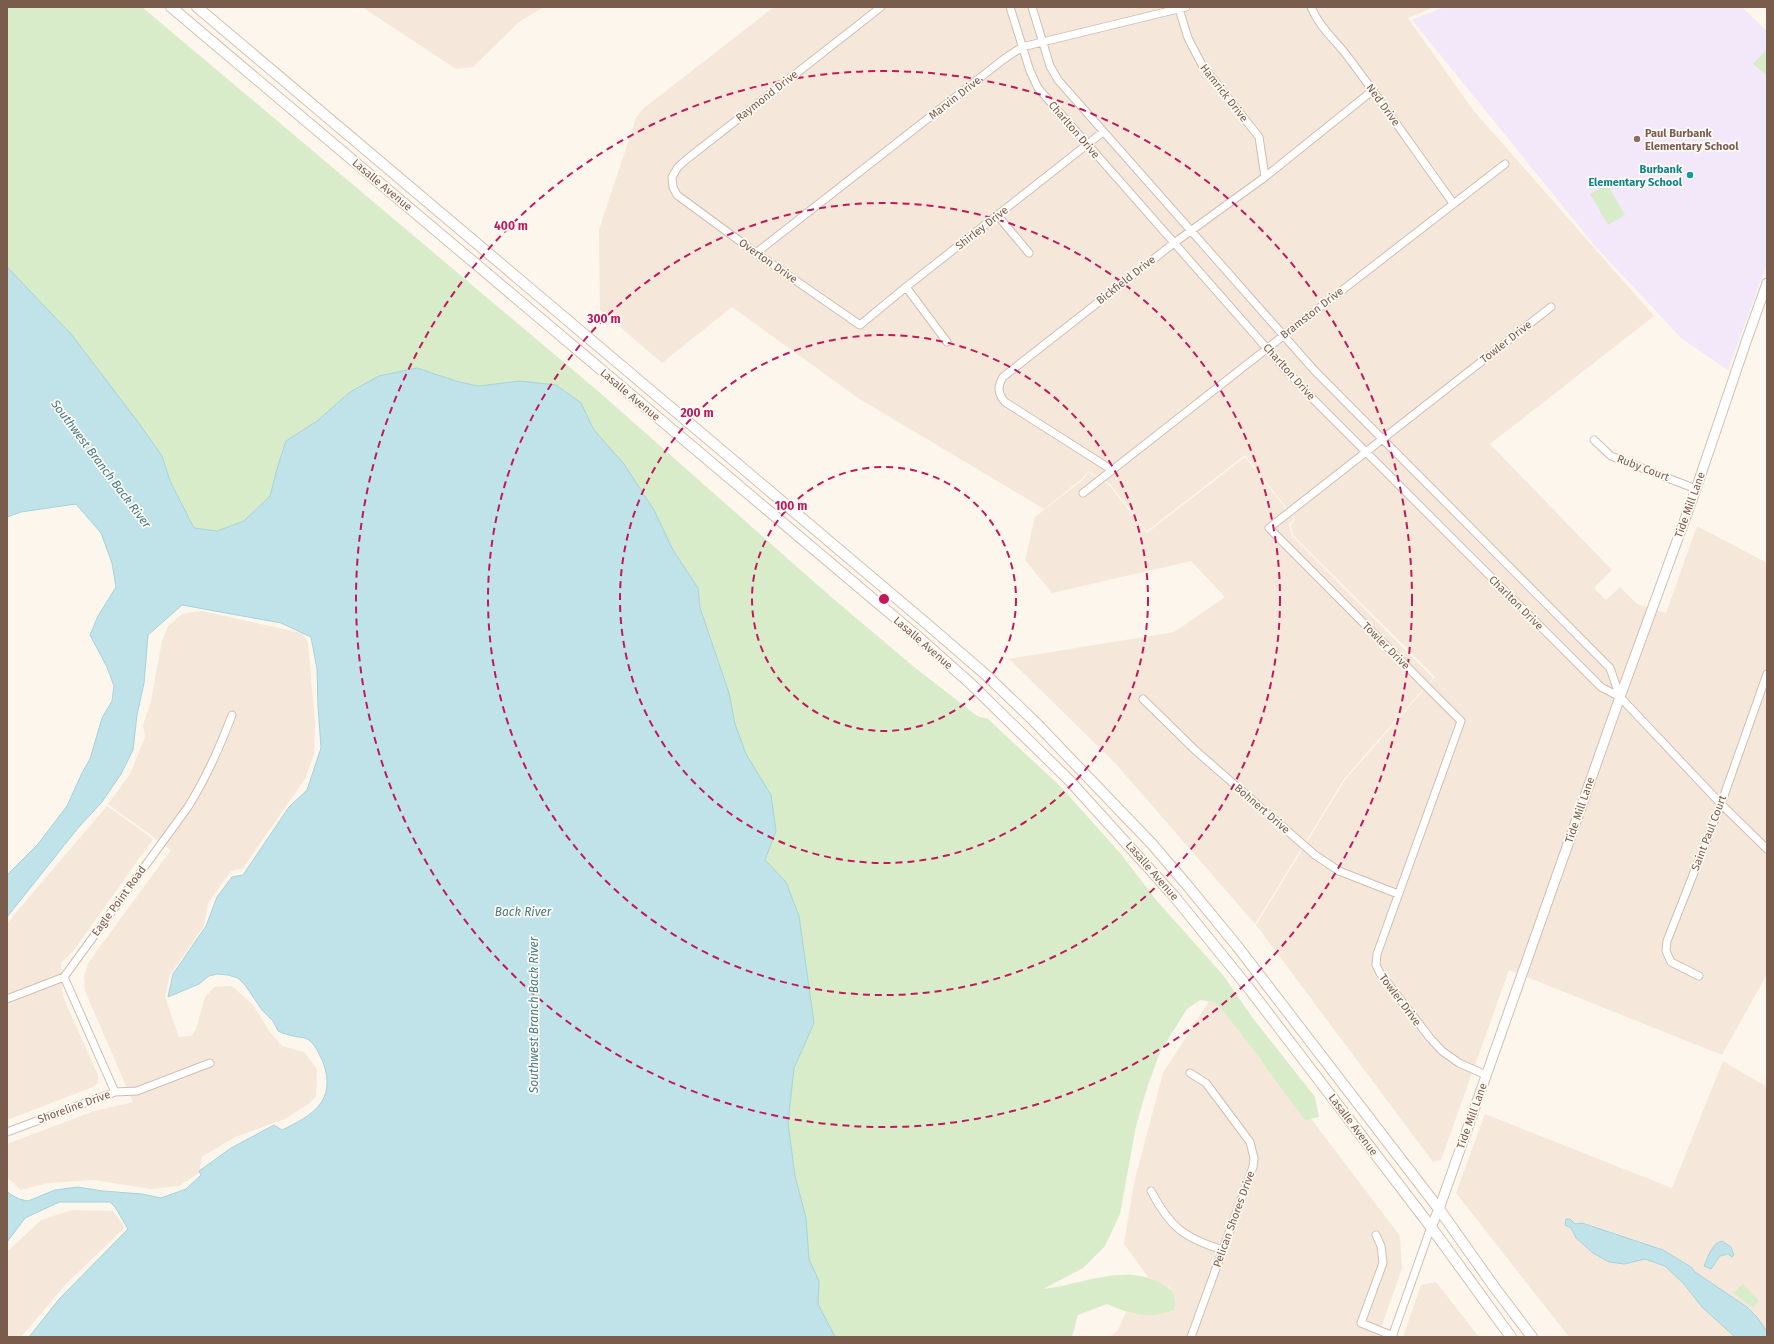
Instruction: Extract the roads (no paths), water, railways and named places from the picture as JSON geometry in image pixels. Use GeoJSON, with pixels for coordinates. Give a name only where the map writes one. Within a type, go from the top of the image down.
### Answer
{"type":"FeatureCollection","features":[{"type":"Feature","properties":{"kind":"main road","name":"Lasalle Avenue"},"geometry":{"type":"LineString","coordinates":[[171,7],[916,636],[971,684],[1025,736],[1069,780],[1140,857],[1204,932],[1431,1228],[1511,1337]]}},
{"type":"Feature","properties":{"kind":"main road","name":"Lasalle Avenue"},"geometry":{"type":"LineString","coordinates":[[197,7],[927,624],[985,674],[1034,721],[1141,833],[1238,946],[1439,1209],[1532,1337]]}},
{"type":"Feature","properties":{"kind":"street","name":"Raymond Drive"},"geometry":{"type":"LineString","coordinates":[[677,195],[673,187],[672,177],[678,167],[686,159],[881,7]]}},
{"type":"Feature","properties":{"kind":"street","name":"Charlton Drive"},"geometry":{"type":"LineString","coordinates":[[1010,7],[1022,47],[1036,85],[1088,146],[1312,398],[1601,687],[1620,697],[1721,804],[1766,845]]}},
{"type":"Feature","properties":{"kind":"street","name":"Charlton Drive"},"geometry":{"type":"LineString","coordinates":[[1032,7],[1042,41],[1055,76],[1283,336],[1337,394],[1610,668],[1620,697]]}},
{"type":"Feature","properties":{"kind":"street","name":"Ned Drive"},"geometry":{"type":"LineString","coordinates":[[1311,7],[1315,17],[1350,59],[1453,203]]}},
{"type":"Feature","properties":{"kind":"street","name":"Marvin Drive"},"geometry":{"type":"LineString","coordinates":[[756,253],[1004,59],[1022,47],[1182,8]]}},
{"type":"Feature","properties":{"kind":"street","name":"Hamrick Drive"},"geometry":{"type":"LineString","coordinates":[[1182,8],[1188,38],[1202,65],[1259,137],[1265,177]]}},
{"type":"Feature","properties":{"kind":"street","name":"Bickfield Drive"},"geometry":{"type":"LineString","coordinates":[[1112,470],[1005,402],[999,394],[1000,382],[1007,373],[1174,243],[1265,177],[1372,91]]}},
{"type":"Feature","properties":{"kind":"street","name":"Shirley Drive"},"geometry":{"type":"LineString","coordinates":[[860,325],[906,287],[1088,146],[1103,132]]}},
{"type":"Feature","properties":{"kind":"street","name":"Bramston Drive"},"geometry":{"type":"LineString","coordinates":[[1083,493],[1267,348],[1505,164]]}},
{"type":"Feature","properties":{"kind":"street","name":"Overton Drive"},"geometry":{"type":"LineString","coordinates":[[677,195],[756,253],[860,325]]}},
{"type":"Feature","properties":{"kind":"street"},"geometry":{"type":"LineString","coordinates":[[998,216],[1029,253]]}},
{"type":"Feature","properties":{"kind":"street","name":"Tide Mill Lane"},"geometry":{"type":"LineString","coordinates":[[1392,1336],[1439,1209],[1620,697],[1696,489],[1746,338],[1767,283]]}},
{"type":"Feature","properties":{"kind":"street"},"geometry":{"type":"LineString","coordinates":[[906,287],[947,342]]}},
{"type":"Feature","properties":{"kind":"street","name":"Towler Drive"},"geometry":{"type":"LineString","coordinates":[[1486,1075],[1459,1063],[1442,1051],[1403,1006],[1376,966],[1377,954],[1461,721],[1269,528],[1551,307]]}},
{"type":"Feature","properties":{"kind":"street","name":"Ruby Court"},"geometry":{"type":"LineString","coordinates":[[1594,440],[1611,456],[1696,489]]}},
{"type":"Feature","properties":{"kind":"street","name":"Saint Paul Court"},"geometry":{"type":"LineString","coordinates":[[1699,976],[1671,962],[1666,950],[1667,941],[1721,804],[1767,674]]}},
{"type":"Feature","properties":{"kind":"street","name":"Bohnert Drive"},"geometry":{"type":"LineString","coordinates":[[1143,698],[1195,750],[1315,855],[1339,871],[1398,894]]}},
{"type":"Feature","properties":{"kind":"street","name":"Eagle Point Road"},"geometry":{"type":"LineString","coordinates":[[64,977],[188,807],[201,786],[221,745],[232,715]]}},
{"type":"Feature","properties":{"kind":"street"},"geometry":{"type":"LineString","coordinates":[[7,999],[64,977],[115,1092]]}},
{"type":"Feature","properties":{"kind":"street","name":"Shoreline Drive"},"geometry":{"type":"LineString","coordinates":[[7,1132],[115,1092],[137,1091],[210,1063]]}},
{"type":"Feature","properties":{"kind":"street","name":"Pelican Shores Drive"},"geometry":{"type":"LineString","coordinates":[[1190,1073],[1206,1083],[1244,1133],[1254,1150],[1253,1167],[1191,1337]]}},
{"type":"Feature","properties":{"kind":"street"},"geometry":{"type":"LineString","coordinates":[[1151,1191],[1165,1216],[1181,1232],[1201,1243],[1223,1250]]}},
{"type":"Feature","properties":{"kind":"street"},"geometry":{"type":"LineString","coordinates":[[1376,1234],[1381,1246],[1382,1263],[1361,1323],[1392,1336]]}},
{"type":"Feature","properties":{"kind":"water","name":"Back River"},"geometry":{"type":"Polygon","coordinates":[[[7,267],[71,334],[138,422],[162,456],[170,481],[194,528],[217,531],[244,521],[270,496],[286,441],[317,421],[350,392],[379,376],[417,368],[459,382],[479,386],[520,381],[556,385],[581,403],[594,430],[624,464],[654,510],[673,550],[698,588],[700,608],[729,693],[735,724],[746,754],[771,795],[776,831],[765,860],[786,882],[799,916],[814,1023],[794,1068],[788,1123],[795,1176],[806,1218],[809,1259],[819,1281],[818,1304],[835,1337],[29,1337],[60,1298],[128,1229],[115,1207],[110,1202],[60,1202],[25,1218],[7,1242],[7,1191],[19,1199],[28,1201],[55,1190],[78,1187],[103,1191],[142,1194],[161,1198],[186,1189],[201,1175],[199,1171],[231,1148],[274,1125],[282,1130],[303,1119],[319,1105],[324,1097],[327,1087],[327,1076],[318,1051],[306,1038],[291,1036],[278,1031],[273,1021],[262,1010],[245,985],[238,978],[217,974],[209,976],[199,984],[168,997],[173,974],[206,926],[217,897],[232,877],[243,875],[289,807],[307,790],[321,748],[317,669],[311,637],[281,623],[182,605],[148,635],[144,683],[137,715],[133,750],[121,774],[102,802],[78,828],[7,917],[7,875],[38,844],[67,806],[90,759],[102,718],[112,701],[114,686],[107,667],[90,635],[98,616],[116,587],[112,563],[101,533],[76,504],[21,512],[7,517],[7,267]]]}},
{"type":"Feature","properties":{"kind":"water"},"geometry":{"type":"Polygon","coordinates":[[[1566,1219],[1570,1219],[1575,1224],[1582,1223],[1663,1250],[1691,1267],[1695,1272],[1747,1307],[1757,1317],[1767,1332],[1767,1337],[1735,1337],[1702,1307],[1684,1284],[1665,1266],[1645,1259],[1624,1264],[1609,1262],[1593,1253],[1576,1238],[1571,1228],[1565,1225],[1566,1219]]]}},
{"type":"Feature","properties":{"kind":"water"},"geometry":{"type":"Polygon","coordinates":[[[1722,1241],[1731,1247],[1734,1255],[1732,1257],[1728,1254],[1720,1256],[1711,1269],[1704,1266],[1713,1247],[1722,1241]]]}},
{"type":"Feature","properties":{"kind":"place","name":"Paul Burbank Elementary School"},"geometry":{"type":"Point","coordinates":[1637,139]}},
{"type":"Feature","properties":{"kind":"place","name":"Burbank Elementary School"},"geometry":{"type":"Point","coordinates":[1690,175]}},
{"type":"Feature","properties":{"kind":"water label","name":"Southwest Branch Back River"},"geometry":{"type":"Point","coordinates":[101,464]}},
{"type":"Feature","properties":{"kind":"water label","name":"Southwest Branch Back River"},"geometry":{"type":"Point","coordinates":[534,1015]}}]}
